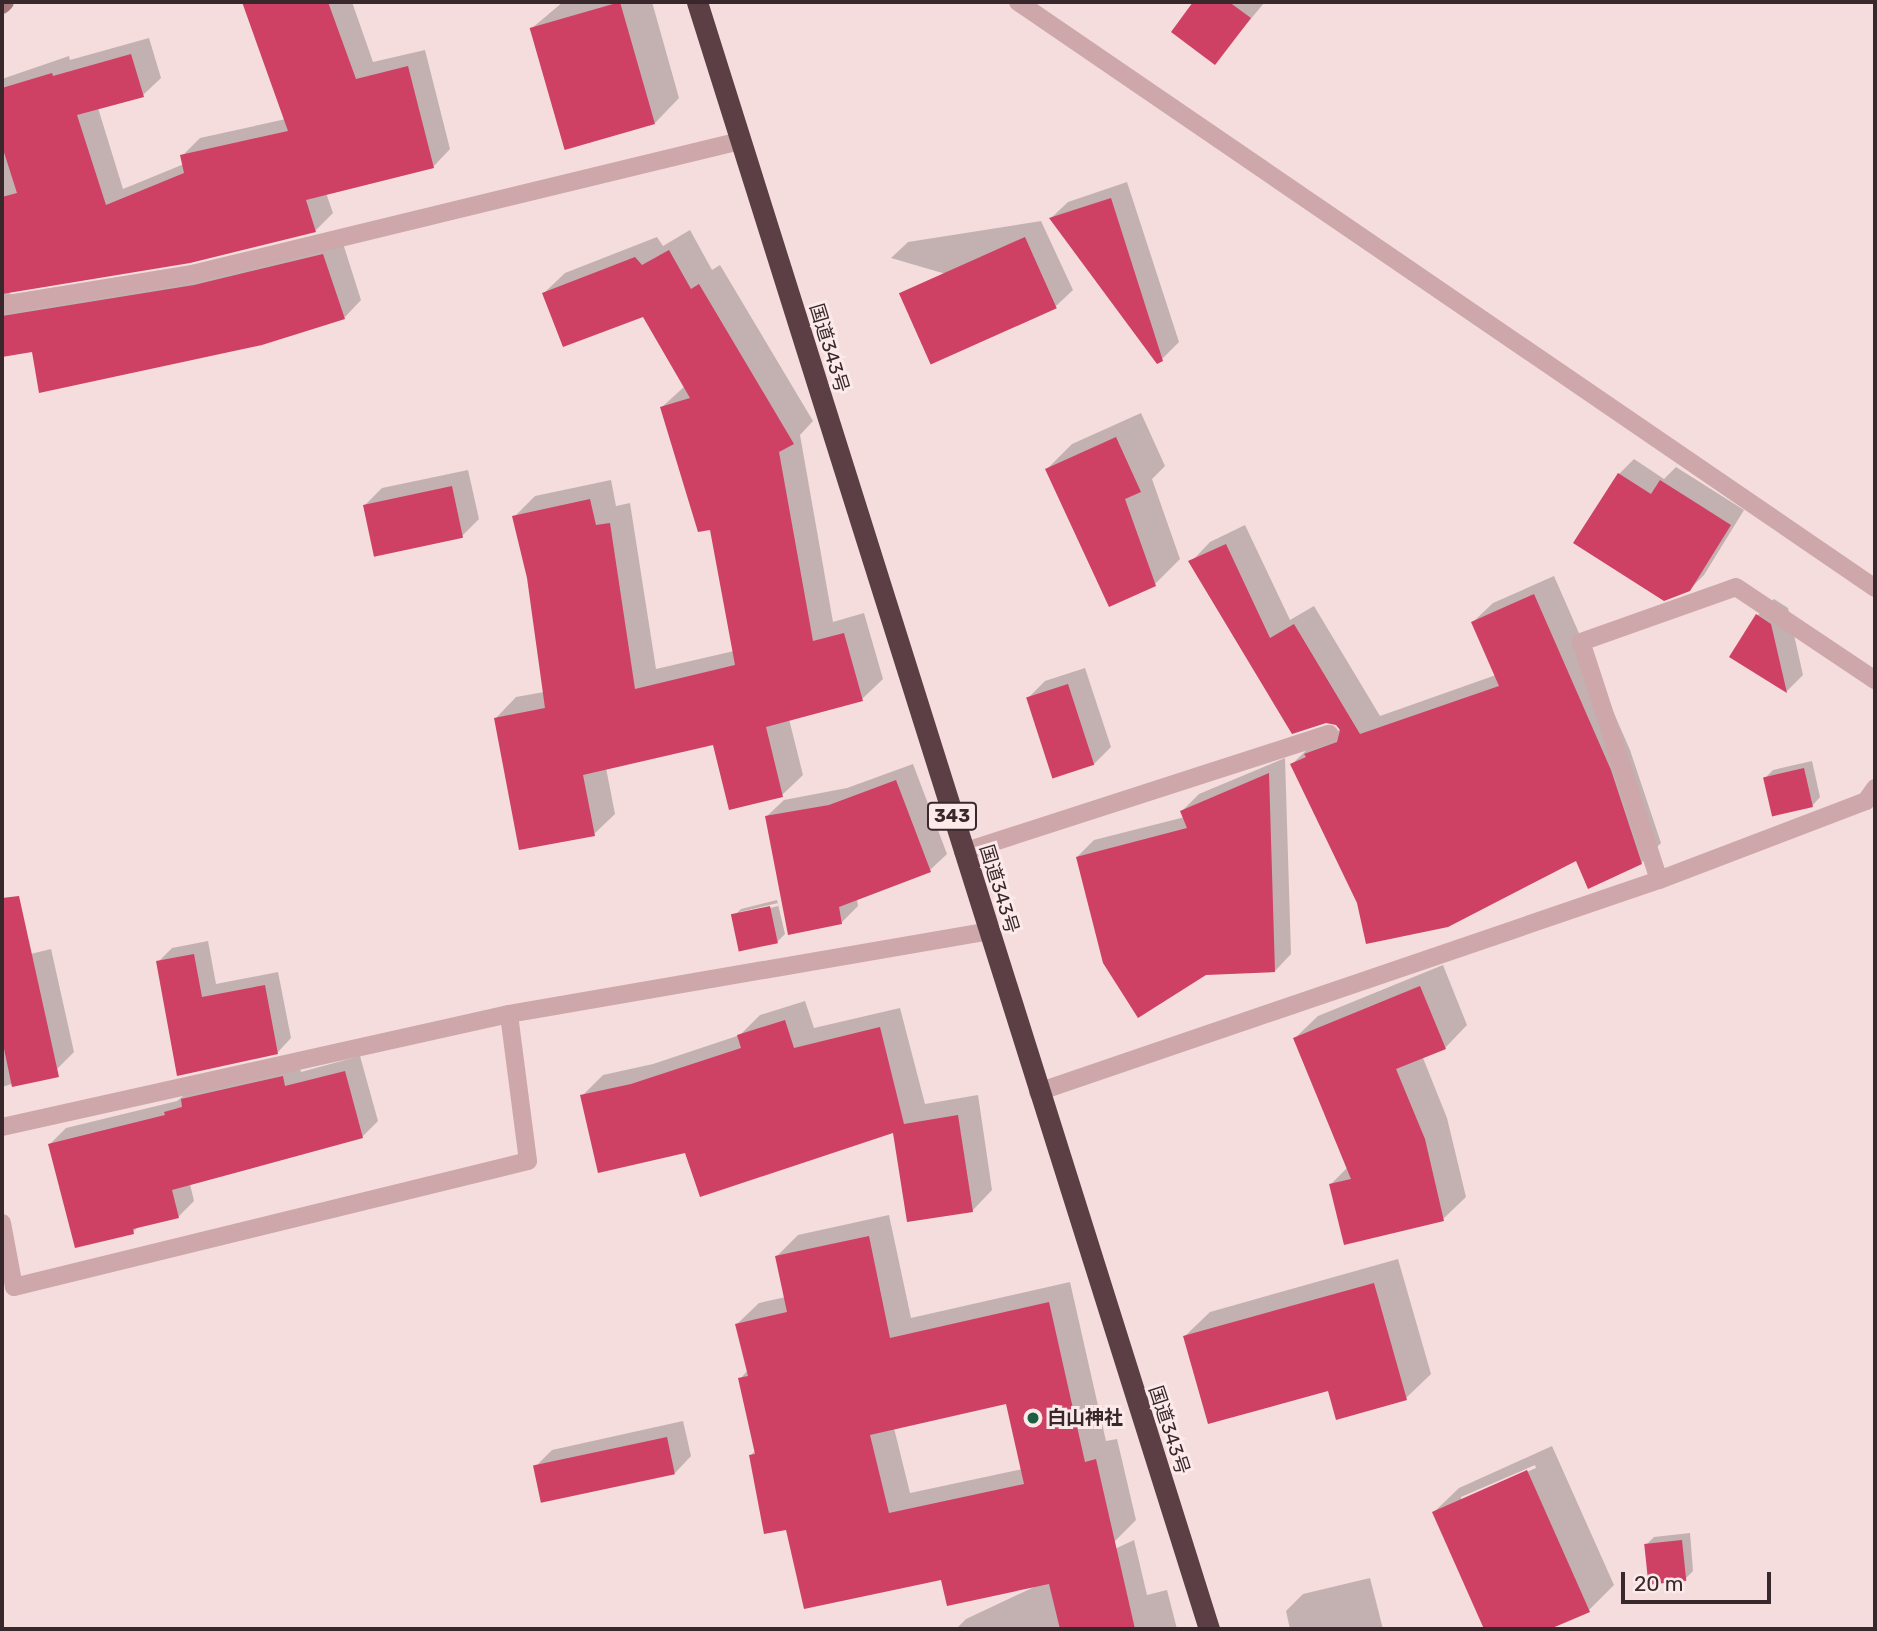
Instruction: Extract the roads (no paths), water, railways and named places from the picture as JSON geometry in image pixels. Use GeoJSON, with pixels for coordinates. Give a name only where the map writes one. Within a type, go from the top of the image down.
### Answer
{"type":"FeatureCollection","features":[{"type":"Feature","properties":{"kind":"highway","name":"国道343号"},"geometry":{"type":"LineString","coordinates":[[697,2],[1038,1093],[1209,1629]]}},
{"type":"Feature","properties":{"kind":"street"},"geometry":{"type":"LineString","coordinates":[[1018,2],[1875,588]]}},
{"type":"Feature","properties":{"kind":"street"},"geometry":{"type":"LineString","coordinates":[[2,305],[192,274],[740,141]]}},
{"type":"Feature","properties":{"kind":"street"},"geometry":{"type":"LineString","coordinates":[[1659,880],[1581,642],[1736,587],[1875,680]]}},
{"type":"Feature","properties":{"kind":"street"},"geometry":{"type":"LineString","coordinates":[[963,852],[1329,734]]}},
{"type":"Feature","properties":{"kind":"street"},"geometry":{"type":"LineString","coordinates":[[1038,1093],[1659,880],[1866,801],[1875,789]]}},
{"type":"Feature","properties":{"kind":"street"},"geometry":{"type":"LineString","coordinates":[[2,1127],[509,1014],[988,931]]}},
{"type":"Feature","properties":{"kind":"street"},"geometry":{"type":"LineString","coordinates":[[2,1223],[14,1287],[528,1161],[509,1014]]}},
{"type":"Feature","properties":{"kind":"place","name":"白山神社"},"geometry":{"type":"Point","coordinates":[1033,1418]}}]}
